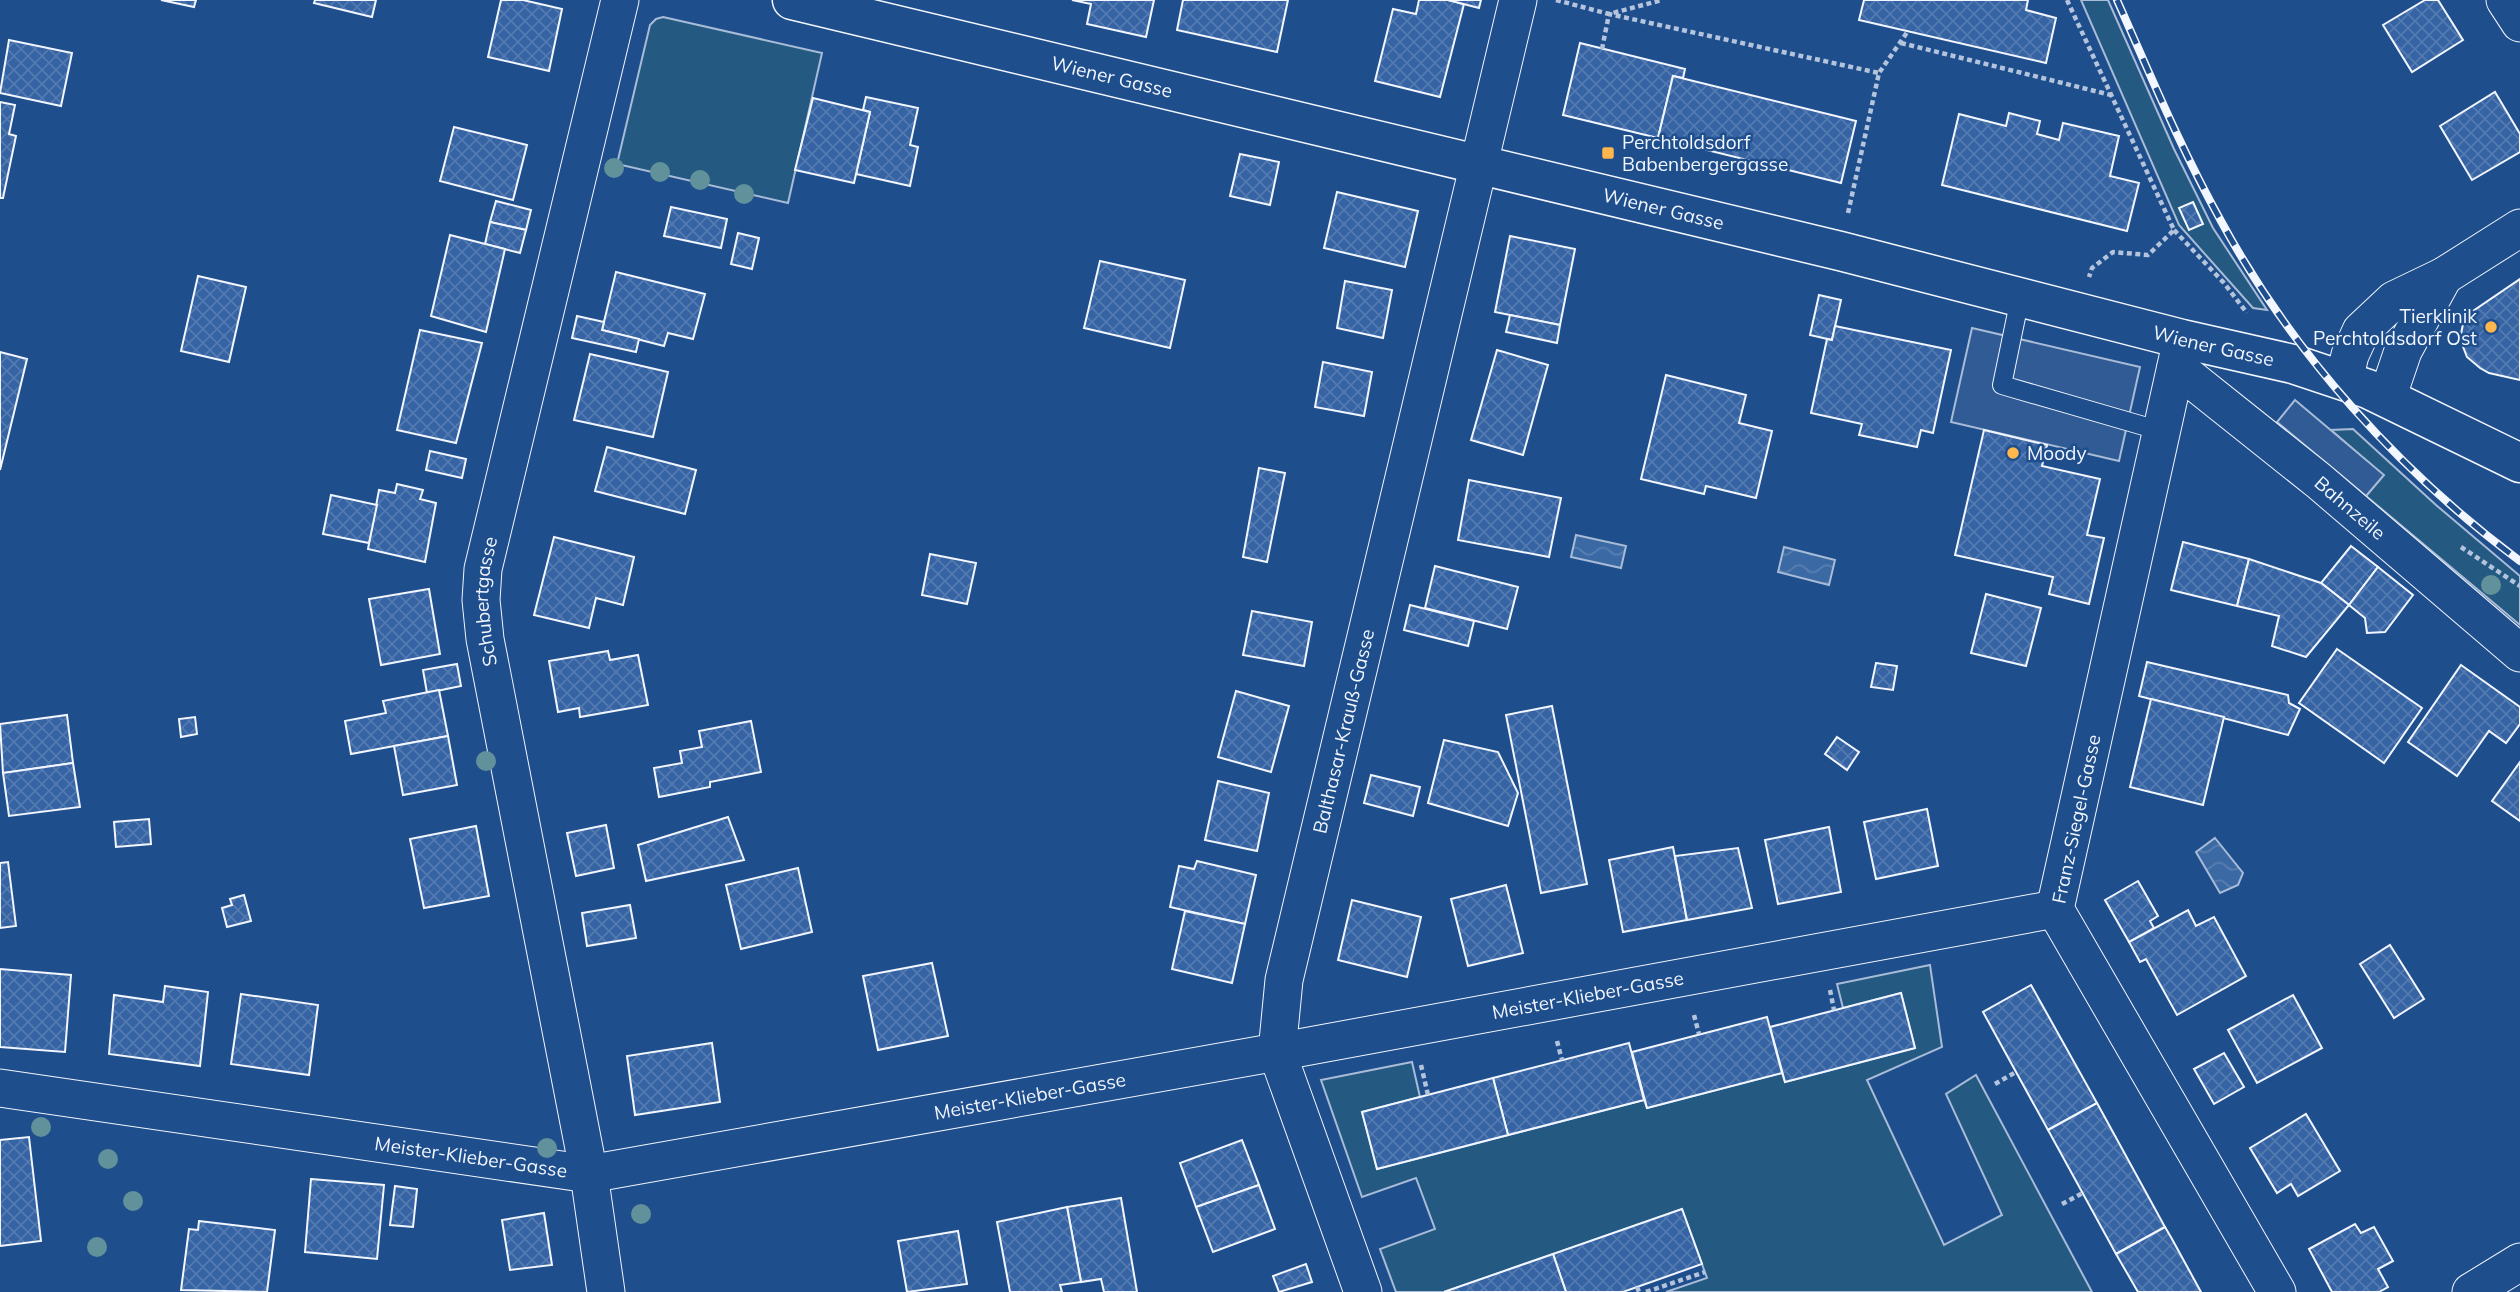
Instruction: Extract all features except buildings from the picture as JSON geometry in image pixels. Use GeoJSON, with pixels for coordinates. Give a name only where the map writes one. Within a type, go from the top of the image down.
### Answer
{"type":"FeatureCollection","features":[{"type":"Feature","properties":{"kind":"main road","name":"Wiener Gasse"},"geometry":{"type":"LineString","coordinates":[[792,0],[1826,248],[2078,313],[2179,353],[2256,354],[2343,380],[2387,398],[2520,463]]}},
{"type":"Feature","properties":{"kind":"street","name":"Schubertgasse"},"geometry":{"type":"LineString","coordinates":[[606,1292],[589,1174],[485,639],[481,600],[484,569],[620,0]]}},
{"type":"Feature","properties":{"kind":"street","name":"Balthasar-Krauß-Gasse"},"geometry":{"type":"LineString","coordinates":[[1363,1292],[1277,1052],[1284,980],[1518,0]]}},
{"type":"Feature","properties":{"kind":"street"},"geometry":{"type":"LineString","coordinates":[[2505,0],[2520,23]]}},
{"type":"Feature","properties":{"kind":"street"},"geometry":{"type":"LineString","coordinates":[[2343,380],[2361,331],[2394,300],[2444,276],[2520,228]]}},
{"type":"Feature","properties":{"kind":"street"},"geometry":{"type":"LineString","coordinates":[[2387,398],[2403,351],[2444,276]]}},
{"type":"Feature","properties":{"kind":"street","name":"Franz-Siegel-Gasse"},"geometry":{"type":"LineString","coordinates":[[2179,353],[2055,909],[2277,1292]]}},
{"type":"Feature","properties":{"kind":"street","name":"Bahnzeile"},"geometry":{"type":"LineString","coordinates":[[2179,353],[2319,481],[2520,653]]}},
{"type":"Feature","properties":{"kind":"street","name":"Meister-Klieber-Gasse"},"geometry":{"type":"LineString","coordinates":[[0,1088],[589,1174],[1277,1052],[2055,909]]}},
{"type":"Feature","properties":{"kind":"street"},"geometry":{"type":"LineString","coordinates":[[2471,1292],[2520,1262]]}},
{"type":"Feature","properties":{"kind":"lane"},"geometry":{"type":"LineString","coordinates":[[2020,298],[2001,385],[2161,431]]}},
{"type":"Feature","properties":{"kind":"path"},"geometry":{"type":"LineString","coordinates":[[1555,0],[1879,73]]}},
{"type":"Feature","properties":{"kind":"path"},"geometry":{"type":"LineString","coordinates":[[1609,14],[1662,0]]}},
{"type":"Feature","properties":{"kind":"path"},"geometry":{"type":"LineString","coordinates":[[2067,0],[2174,230],[2224,283],[2248,314]]}},
{"type":"Feature","properties":{"kind":"path"},"geometry":{"type":"LineString","coordinates":[[1602,49],[1609,14]]}},
{"type":"Feature","properties":{"kind":"path"},"geometry":{"type":"LineString","coordinates":[[1847,217],[1879,73],[1908,31]]}},
{"type":"Feature","properties":{"kind":"path"},"geometry":{"type":"LineString","coordinates":[[1901,43],[2111,95]]}},
{"type":"Feature","properties":{"kind":"path"},"geometry":{"type":"LineString","coordinates":[[2078,313],[2092,268],[2113,251],[2148,255],[2174,230]]}},
{"type":"Feature","properties":{"kind":"path"},"geometry":{"type":"LineString","coordinates":[[1995,1084],[2016,1072]]}},
{"type":"Feature","properties":{"kind":"path"},"geometry":{"type":"LineString","coordinates":[[2062,1204],[2082,1193]]}},
{"type":"Feature","properties":{"kind":"path"},"geometry":{"type":"LineString","coordinates":[[1646,1292],[1705,1272]]}},
{"type":"Feature","properties":{"kind":"shaded area"},"geometry":{"type":"Polygon","coordinates":[[[2081,0],[2108,0],[2174,149],[2213,228],[2267,310],[2253,308],[2179,225],[2081,0]]]}},
{"type":"Feature","properties":{"kind":"shaded area"},"geometry":{"type":"Polygon","coordinates":[[[663,17],[822,53],[788,203],[617,164],[650,25],[663,17]]]}},
{"type":"Feature","properties":{"kind":"shaded area"},"geometry":{"type":"Polygon","coordinates":[[[1972,328],[2140,367],[2119,461],[1951,422],[1972,328]]]}},
{"type":"Feature","properties":{"kind":"shaded area"},"geometry":{"type":"Polygon","coordinates":[[[2295,400],[2384,475],[2366,496],[2277,422],[2295,400]]]}},
{"type":"Feature","properties":{"kind":"shaded area"},"geometry":{"type":"Polygon","coordinates":[[[2353,429],[2436,505],[2520,576],[2520,625],[2366,496],[2383,475],[2331,430],[2353,429]]]}},
{"type":"Feature","properties":{"kind":"shaded area"},"geometry":{"type":"Polygon","coordinates":[[[1930,965],[1942,1047],[1867,1080],[1944,1245],[2002,1215],[1946,1094],[1976,1075],[2092,1292],[1666,1292],[1707,1278],[1682,1209],[1444,1292],[1396,1292],[1380,1249],[1435,1229],[1416,1178],[1362,1197],[1321,1080],[1412,1062],[1420,1097],[1362,1112],[1377,1169],[1644,1100],[1647,1108],[1782,1073],[1785,1082],[1915,1048],[1901,993],[1843,1008],[1837,984],[1930,965]]]}},
{"type":"Feature","properties":{"kind":"water"},"geometry":{"type":"Polygon","coordinates":[[[1576,535],[1626,546],[1621,568],[1571,557],[1576,535]]]}},
{"type":"Feature","properties":{"kind":"water"},"geometry":{"type":"Polygon","coordinates":[[[1784,547],[1835,560],[1829,585],[1778,572],[1784,547]]]}},
{"type":"Feature","properties":{"kind":"water"},"geometry":{"type":"Polygon","coordinates":[[[2215,838],[2243,873],[2238,885],[2220,893],[2196,852],[2215,838]]]}},
{"type":"Feature","properties":{"kind":"railway"},"geometry":{"type":"LineString","coordinates":[[2117,0],[2206,194],[2281,318],[2315,363],[2391,449],[2432,489],[2520,561]]}},
{"type":"Feature","properties":{"kind":"place","name":"Perchtoldsdorf Babenbergergasse"},"geometry":{"type":"Point","coordinates":[1608,153]}},
{"type":"Feature","properties":{"kind":"place","name":"Tierklinik Perchtoldsdorf Ost"},"geometry":{"type":"Point","coordinates":[2491,327]}},
{"type":"Feature","properties":{"kind":"place","name":"Moody"},"geometry":{"type":"Point","coordinates":[2013,453]}}]}
